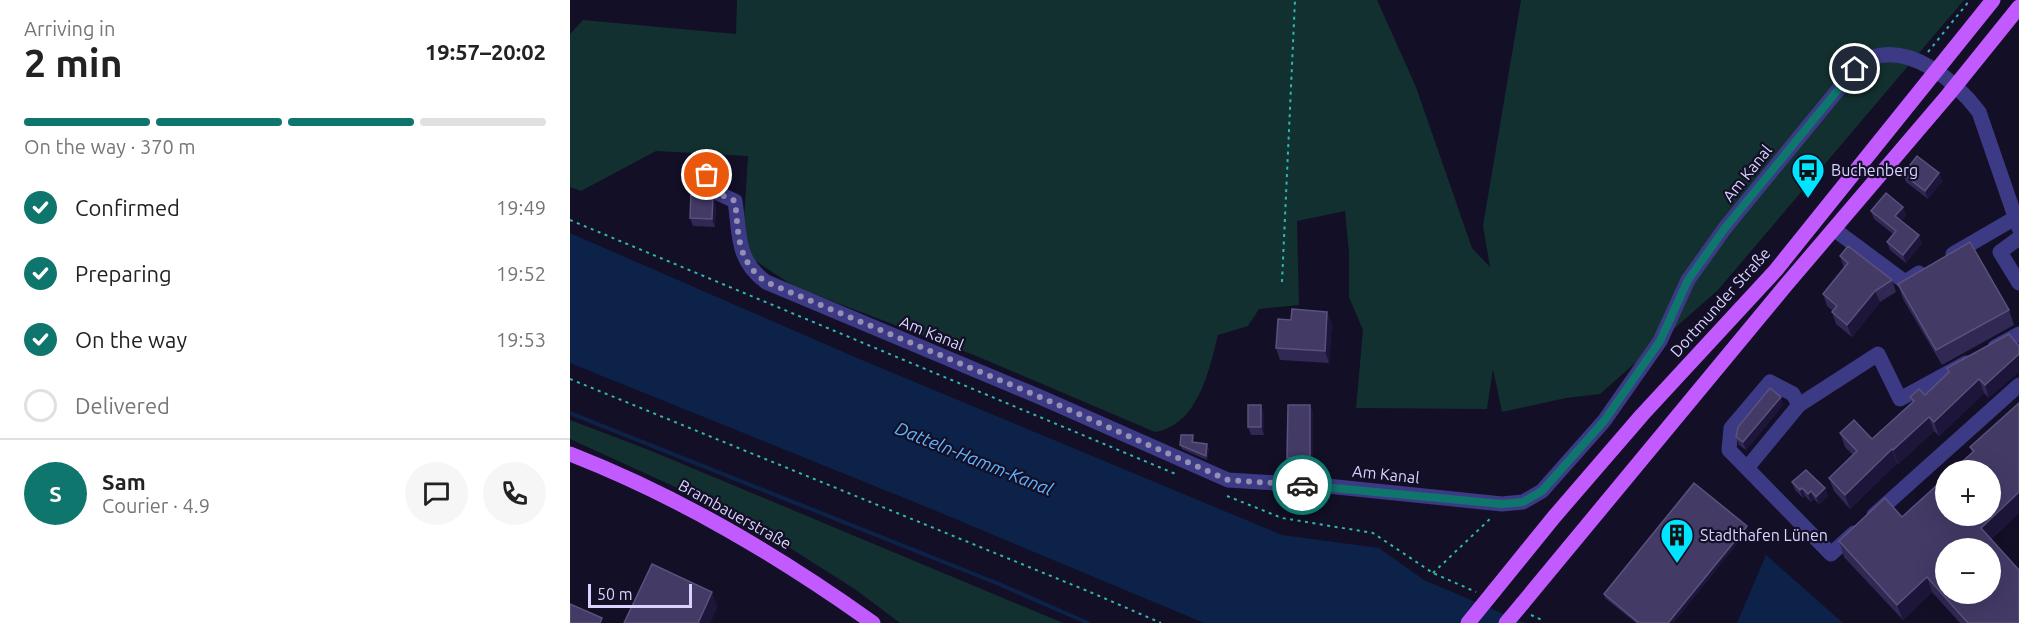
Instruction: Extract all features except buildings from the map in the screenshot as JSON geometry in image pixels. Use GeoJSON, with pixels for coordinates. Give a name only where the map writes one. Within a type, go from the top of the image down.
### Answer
{"type":"FeatureCollection","features":[{"type":"Feature","properties":{"kind":"main road","name":"Dortmunder Straße"},"geometry":{"type":"LineString","coordinates":[[1468,623],[1554,517],[1642,415],[1776,270],[1993,0]]}},
{"type":"Feature","properties":{"kind":"main road"},"geometry":{"type":"LineString","coordinates":[[1506,623],[2019,7]]}},
{"type":"Feature","properties":{"kind":"main road","name":"Brambauerstraße"},"geometry":{"type":"LineString","coordinates":[[570,454],[662,494],[720,524],[779,558],[873,623]]}},
{"type":"Feature","properties":{"kind":"street","name":"Am Kanal"},"geometry":{"type":"LineString","coordinates":[[707,175],[706,188],[735,201],[742,254],[754,273],[766,282],[1040,397],[1228,480],[1327,486],[1502,504],[1523,502],[1542,491],[1604,421],[1660,341],[1694,271],[1725,228],[1855,69],[1869,58],[1887,55],[1904,57],[1935,70],[1955,85]]}},
{"type":"Feature","properties":{"kind":"street"},"geometry":{"type":"LineString","coordinates":[[1835,230],[1905,282],[2017,223],[1979,112],[1967,95],[1955,85]]}},
{"type":"Feature","properties":{"kind":"street"},"geometry":{"type":"LineString","coordinates":[[2019,238],[2000,252],[2019,283]]}},
{"type":"Feature","properties":{"kind":"street"},"geometry":{"type":"LineString","coordinates":[[1747,468],[1799,405],[1878,354],[1900,399],[2019,334]]}},
{"type":"Feature","properties":{"kind":"street"},"geometry":{"type":"LineString","coordinates":[[1799,405],[1792,394],[1770,382],[1731,428],[1729,450],[1831,555],[2019,384]]}},
{"type":"Feature","properties":{"kind":"path"},"geometry":{"type":"LineString","coordinates":[[1282,282],[1294,0]]}},
{"type":"Feature","properties":{"kind":"path"},"geometry":{"type":"LineString","coordinates":[[1920,62],[1970,0]]}},
{"type":"Feature","properties":{"kind":"path"},"geometry":{"type":"LineString","coordinates":[[570,379],[1161,623]]}},
{"type":"Feature","properties":{"kind":"path"},"geometry":{"type":"LineString","coordinates":[[1433,573],[1498,511],[1502,504]]}},
{"type":"Feature","properties":{"kind":"green space"},"geometry":{"type":"Polygon","coordinates":[[[737,0],[1377,0],[1416,87],[1472,248],[1490,267],[1483,226],[1521,0],[1964,0],[1718,290],[1600,394],[1566,398],[1502,412],[1493,369],[1487,409],[1356,408],[1363,330],[1349,297],[1349,252],[1345,211],[1297,221],[1299,305],[1259,309],[1248,326],[1218,335],[1205,380],[1191,408],[1182,419],[1170,427],[1155,432],[974,355],[795,287],[742,252],[748,156],[656,151],[581,191],[570,187],[570,34],[583,20],[736,34],[737,0]]]}},
{"type":"Feature","properties":{"kind":"green space"},"geometry":{"type":"Polygon","coordinates":[[[570,420],[649,450],[1063,623],[900,623],[856,590],[743,518],[570,439],[570,420]]]}},
{"type":"Feature","properties":{"kind":"water","name":"Datteln-Hamm-Kanal"},"geometry":{"type":"Polygon","coordinates":[[[570,233],[857,358],[1282,535],[1379,548],[1424,580],[1525,623],[1204,623],[929,508],[570,363],[570,233]]]}},
{"type":"Feature","properties":{"kind":"water"},"geometry":{"type":"Polygon","coordinates":[[[1766,555],[1843,623],[1737,623],[1766,555]]]}},
{"type":"Feature","properties":{"kind":"waterway"},"geometry":{"type":"LineString","coordinates":[[570,413],[999,584],[1088,623]]}},
{"type":"Feature","properties":{"kind":"way so far"},"geometry":{"type":"LineString","coordinates":[[707,175],[706,188],[735,201],[742,254],[754,273],[766,282],[1040,397],[1228,480],[1302,485]]}},
{"type":"Feature","properties":{"kind":"place","name":"Buchenberg"},"geometry":{"type":"Point","coordinates":[1808,199]}},
{"type":"Feature","properties":{"kind":"place","name":"Stadthafen Lünen"},"geometry":{"type":"Point","coordinates":[1677,564]}},
{"type":"Feature","properties":{"kind":"route"},"geometry":{"type":"LineString","coordinates":[[1302,485],[1502,504],[1523,502],[1542,491],[1604,421],[1660,341],[1688,280],[1725,228],[1855,69]]}}]}
